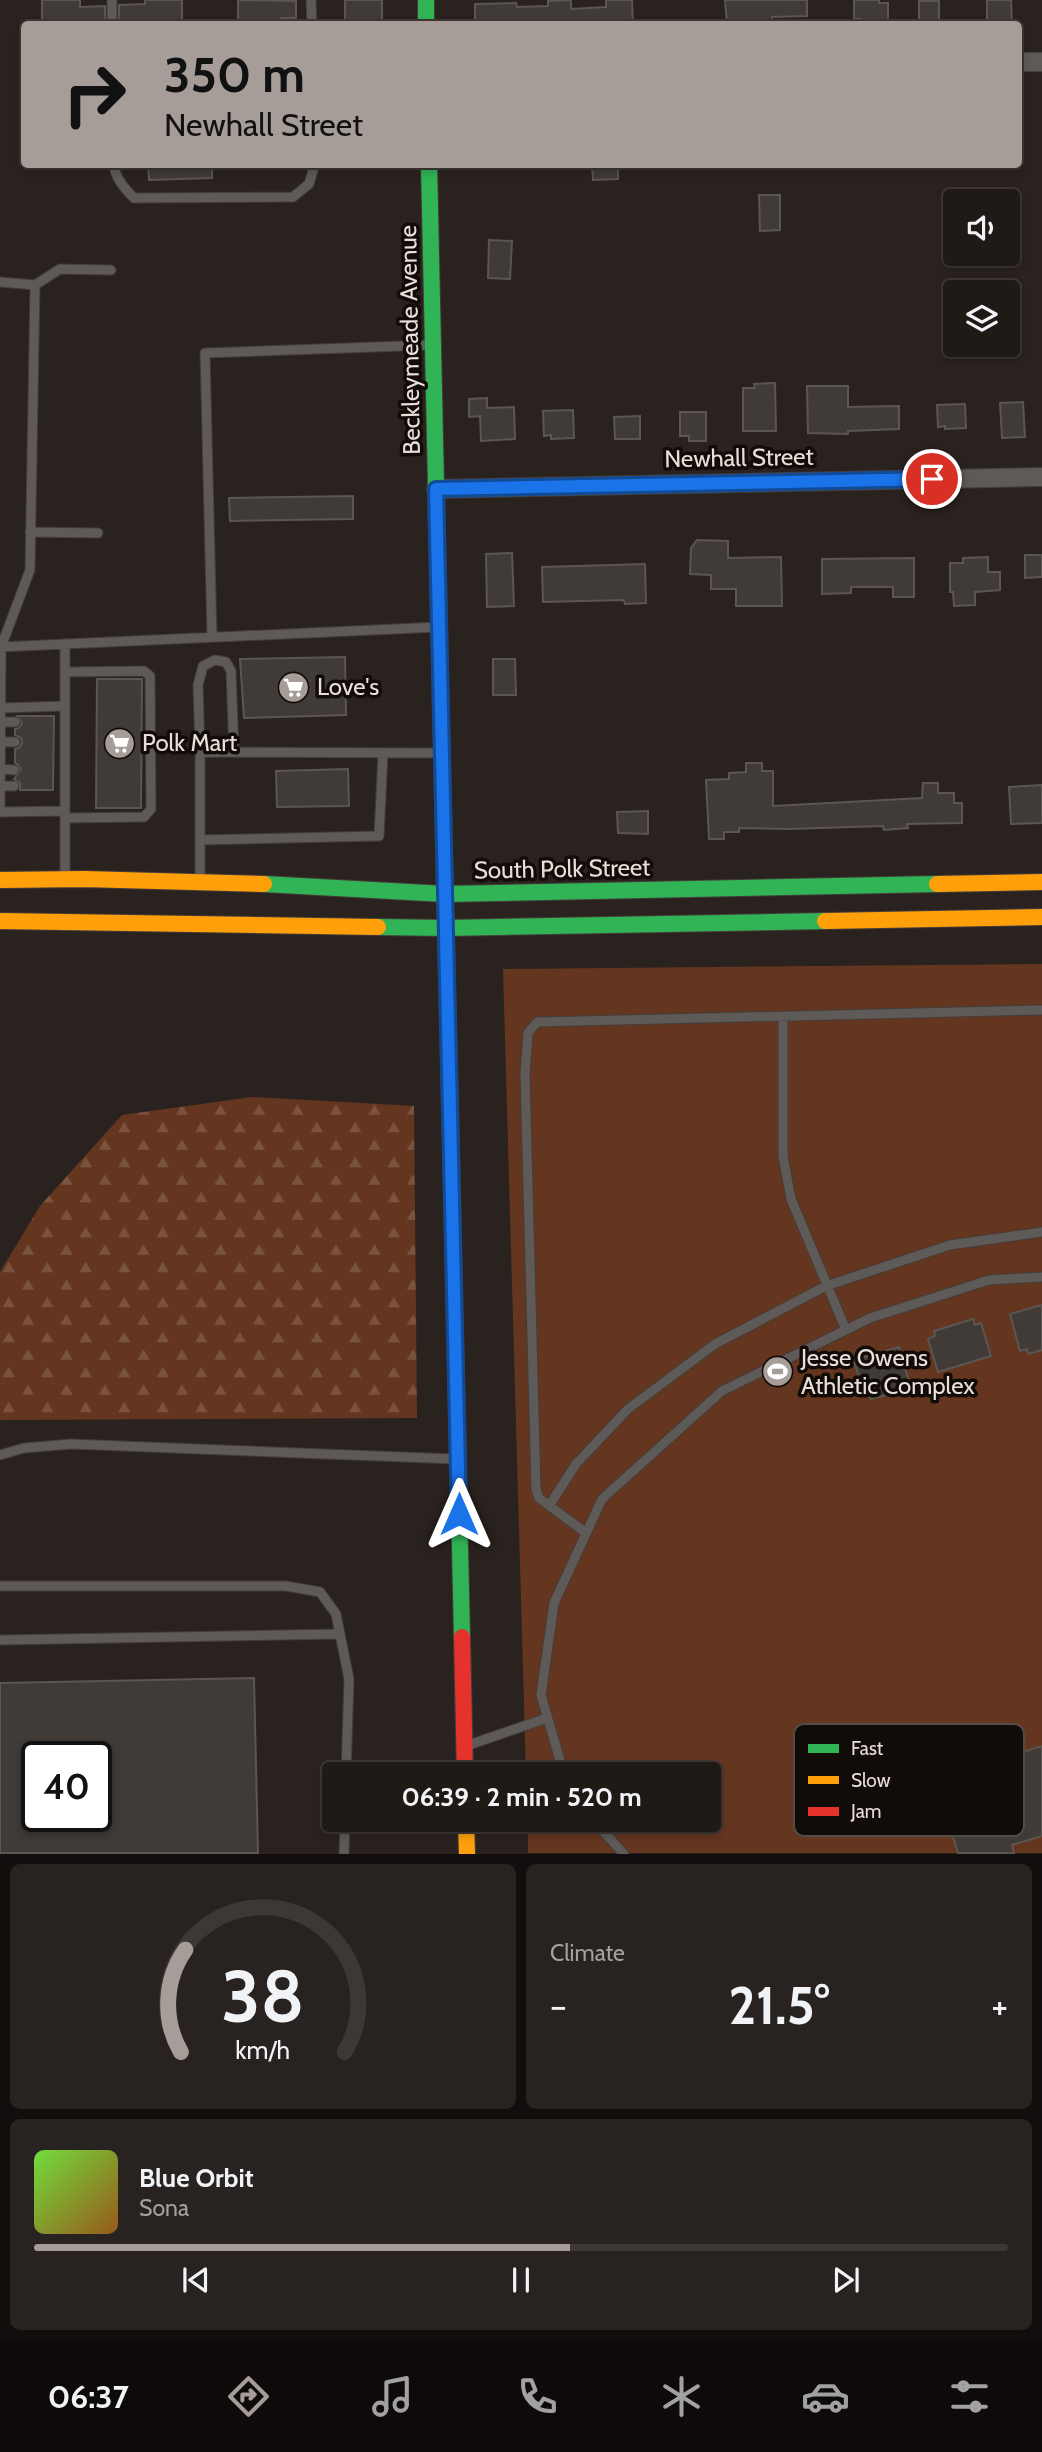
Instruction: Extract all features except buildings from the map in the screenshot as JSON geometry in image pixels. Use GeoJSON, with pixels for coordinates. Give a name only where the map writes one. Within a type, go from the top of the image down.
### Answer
{"type":"FeatureCollection","features":[{"type":"Feature","properties":{"kind":"main road"},"geometry":{"type":"LineString","coordinates":[[426,0],[426,21]]}},
{"type":"Feature","properties":{"kind":"main road","name":"Beckleymeade Avenue"},"geometry":{"type":"LineString","coordinates":[[429,168],[464,1762]]}},
{"type":"Feature","properties":{"kind":"main road","name":"South Polk Street"},"geometry":{"type":"LineString","coordinates":[[0,880],[200,882],[445,894],[1003,900],[1042,917]]}},
{"type":"Feature","properties":{"kind":"main road","name":"South Polk Street"},"geometry":{"type":"LineString","coordinates":[[0,921],[446,928],[1003,900],[1042,882]]}},
{"type":"Feature","properties":{"kind":"main road"},"geometry":{"type":"LineString","coordinates":[[466,1832],[467,1853]]}},
{"type":"Feature","properties":{"kind":"street"},"geometry":{"type":"LineString","coordinates":[[1022,62],[1042,62]]}},
{"type":"Feature","properties":{"kind":"street","name":"Newhall Street"},"geometry":{"type":"LineString","coordinates":[[436,489],[1042,477]]}},
{"type":"Feature","properties":{"kind":"lane"},"geometry":{"type":"LineString","coordinates":[[112,0],[112,21]]}},
{"type":"Feature","properties":{"kind":"lane"},"geometry":{"type":"LineString","coordinates":[[311,0],[312,21]]}},
{"type":"Feature","properties":{"kind":"lane"},"geometry":{"type":"LineString","coordinates":[[114,168],[123,188],[134,198],[293,197],[309,184],[314,168]]}},
{"type":"Feature","properties":{"kind":"lane"},"geometry":{"type":"LineString","coordinates":[[0,282],[35,285],[60,269],[111,270]]}},
{"type":"Feature","properties":{"kind":"lane"},"geometry":{"type":"LineString","coordinates":[[35,285],[30,570],[1,647],[0,812],[144,817],[151,809],[150,676],[144,671],[65,672]]}},
{"type":"Feature","properties":{"kind":"lane"},"geometry":{"type":"LineString","coordinates":[[212,637],[205,353],[433,344]]}},
{"type":"Feature","properties":{"kind":"lane"},"geometry":{"type":"LineString","coordinates":[[30,532],[98,533]]}},
{"type":"Feature","properties":{"kind":"lane"},"geometry":{"type":"LineString","coordinates":[[1,647],[439,626]]}},
{"type":"Feature","properties":{"kind":"lane"},"geometry":{"type":"LineString","coordinates":[[65,643],[65,879]]}},
{"type":"Feature","properties":{"kind":"lane"},"geometry":{"type":"LineString","coordinates":[[200,882],[198,685],[202,666],[215,660],[226,662],[231,671],[234,752]]}},
{"type":"Feature","properties":{"kind":"lane"},"geometry":{"type":"LineString","coordinates":[[1,708],[65,706]]}},
{"type":"Feature","properties":{"kind":"lane"},"geometry":{"type":"LineString","coordinates":[[1,722],[15,722]]}},
{"type":"Feature","properties":{"kind":"lane"},"geometry":{"type":"LineString","coordinates":[[54,722],[65,722]]}},
{"type":"Feature","properties":{"kind":"lane"},"geometry":{"type":"LineString","coordinates":[[54,741],[65,741]]}},
{"type":"Feature","properties":{"kind":"lane"},"geometry":{"type":"LineString","coordinates":[[1,742],[15,742]]}},
{"type":"Feature","properties":{"kind":"lane"},"geometry":{"type":"LineString","coordinates":[[200,752],[442,753]]}},
{"type":"Feature","properties":{"kind":"lane"},"geometry":{"type":"LineString","coordinates":[[200,840],[379,836],[383,753]]}},
{"type":"Feature","properties":{"kind":"lane"},"geometry":{"type":"LineString","coordinates":[[1,769],[15,770]]}},
{"type":"Feature","properties":{"kind":"lane"},"geometry":{"type":"LineString","coordinates":[[53,769],[65,769]]}},
{"type":"Feature","properties":{"kind":"lane"},"geometry":{"type":"LineString","coordinates":[[1,786],[15,786]]}},
{"type":"Feature","properties":{"kind":"lane"},"geometry":{"type":"LineString","coordinates":[[53,786],[65,786]]}},
{"type":"Feature","properties":{"kind":"lane"},"geometry":{"type":"LineString","coordinates":[[586,1533],[539,1498],[536,1489],[525,1074],[528,1033],[537,1023],[1042,1010]]}},
{"type":"Feature","properties":{"kind":"lane"},"geometry":{"type":"LineString","coordinates":[[783,1017],[783,1156],[791,1199],[846,1329]]}},
{"type":"Feature","properties":{"kind":"lane"},"geometry":{"type":"LineString","coordinates":[[550,1506],[576,1464],[628,1409],[715,1344],[826,1286],[950,1245],[1042,1232]]}},
{"type":"Feature","properties":{"kind":"lane"},"geometry":{"type":"LineString","coordinates":[[560,1762],[541,1695],[554,1603],[602,1499],[722,1391],[870,1318],[989,1280],[1042,1277]]}},
{"type":"Feature","properties":{"kind":"lane"},"geometry":{"type":"LineString","coordinates":[[0,1455],[24,1448],[71,1444],[458,1459]]}},
{"type":"Feature","properties":{"kind":"lane"},"geometry":{"type":"LineString","coordinates":[[0,1586],[286,1586],[320,1592],[336,1614],[349,1679],[346,1762]]}},
{"type":"Feature","properties":{"kind":"lane"},"geometry":{"type":"LineString","coordinates":[[0,1640],[340,1633]]}},
{"type":"Feature","properties":{"kind":"lane"},"geometry":{"type":"LineString","coordinates":[[464,1746],[547,1717]]}},
{"type":"Feature","properties":{"kind":"lane"},"geometry":{"type":"LineString","coordinates":[[344,1853],[345,1832]]}},
{"type":"Feature","properties":{"kind":"lane"},"geometry":{"type":"LineString","coordinates":[[604,1832],[624,1853]]}},
{"type":"Feature","properties":{"kind":"green space","name":"Jesse Owens Athletic Complex"},"geometry":{"type":"Polygon","coordinates":[[[1042,964],[1042,1853],[528,1853],[528,1832],[721,1832],[721,1762],[526,1762],[503,969],[1042,964]]]}},
{"type":"Feature","properties":{"kind":"green space"},"geometry":{"type":"Polygon","coordinates":[[[252,1097],[414,1106],[417,1418],[0,1420],[0,1272],[40,1206],[122,1115],[252,1097]]]}},
{"type":"Feature","properties":{"kind":"traffic: fast"},"geometry":{"type":"LineString","coordinates":[[426,0],[426,21]]}},
{"type":"Feature","properties":{"kind":"traffic: fast"},"geometry":{"type":"LineString","coordinates":[[429,168],[444,851]]}},
{"type":"Feature","properties":{"kind":"traffic: fast"},"geometry":{"type":"LineString","coordinates":[[264,884],[445,894],[937,884]]}},
{"type":"Feature","properties":{"kind":"traffic: fast"},"geometry":{"type":"LineString","coordinates":[[378,927],[825,921]]}},
{"type":"Feature","properties":{"kind":"traffic: fast"},"geometry":{"type":"LineString","coordinates":[[451,1147],[462,1637]]}},
{"type":"Feature","properties":{"kind":"traffic: slow"},"geometry":{"type":"LineString","coordinates":[[0,880],[84,879],[264,884]]}},
{"type":"Feature","properties":{"kind":"traffic: slow"},"geometry":{"type":"LineString","coordinates":[[937,884],[1042,882]]}},
{"type":"Feature","properties":{"kind":"traffic: slow"},"geometry":{"type":"LineString","coordinates":[[825,921],[1042,917]]}},
{"type":"Feature","properties":{"kind":"traffic: slow"},"geometry":{"type":"LineString","coordinates":[[0,921],[378,927]]}},
{"type":"Feature","properties":{"kind":"traffic: slow"},"geometry":{"type":"LineString","coordinates":[[466,1832],[467,1854]]}},
{"type":"Feature","properties":{"kind":"traffic: jam"},"geometry":{"type":"LineString","coordinates":[[444,851],[451,1147]]}},
{"type":"Feature","properties":{"kind":"traffic: jam"},"geometry":{"type":"LineString","coordinates":[[462,1637],[465,1762]]}},
{"type":"Feature","properties":{"kind":"place","name":"Love's"},"geometry":{"type":"Point","coordinates":[294,687]}},
{"type":"Feature","properties":{"kind":"place","name":"Polk Mart"},"geometry":{"type":"Point","coordinates":[119,743]}},
{"type":"Feature","properties":{"kind":"place","name":"Jesse Owens Athletic Complex"},"geometry":{"type":"Point","coordinates":[778,1372]}},
{"type":"Feature","properties":{"kind":"route"},"geometry":{"type":"LineString","coordinates":[[459,1514],[436,489],[932,479]]}}]}
